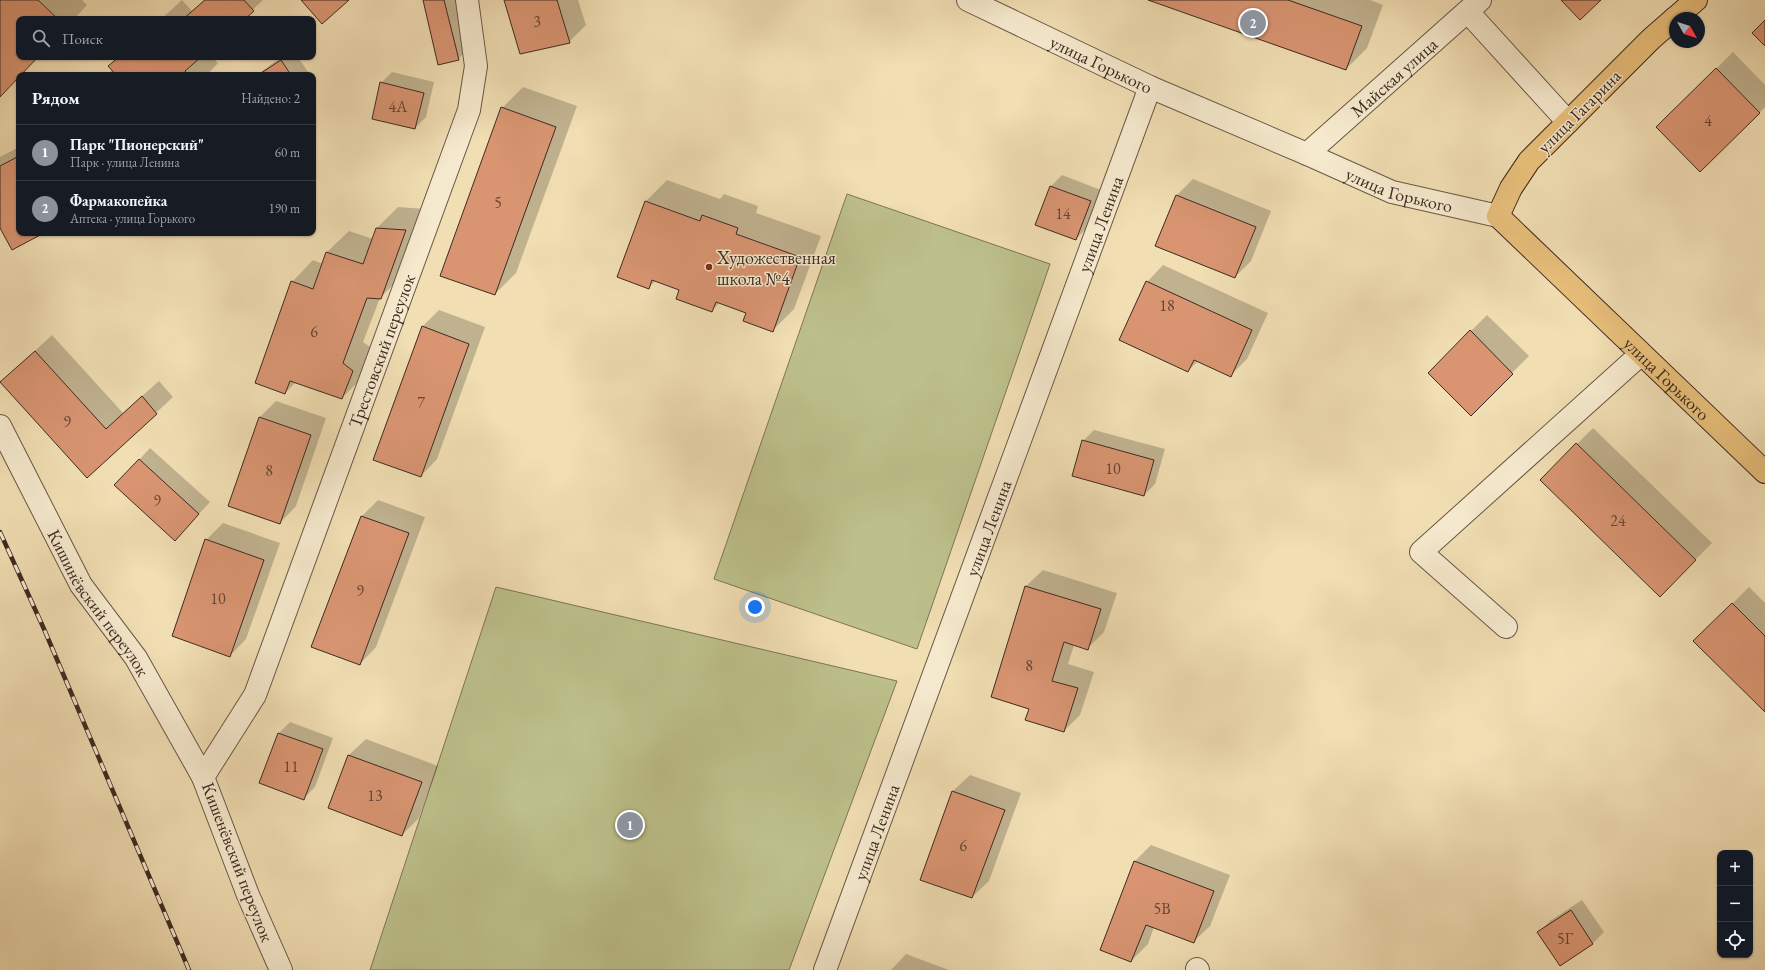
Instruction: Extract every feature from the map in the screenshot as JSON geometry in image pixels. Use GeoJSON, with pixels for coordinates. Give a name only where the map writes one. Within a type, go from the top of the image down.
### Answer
{"type":"FeatureCollection","features":[{"type":"Feature","properties":{"kind":"main road","name":"улица Гагарина"},"geometry":{"type":"LineString","coordinates":[[1682,12],[1696,0]]}},
{"type":"Feature","properties":{"kind":"main road","name":"улица Гагарина"},"geometry":{"type":"LineString","coordinates":[[1498,216],[1511,188],[1529,161],[1651,39],[1669,23]]}},
{"type":"Feature","properties":{"kind":"main road","name":"улица Горького"},"geometry":{"type":"LineString","coordinates":[[1498,216],[1765,472]]}},
{"type":"Feature","properties":{"kind":"street","name":"Трестовский переулок"},"geometry":{"type":"LineString","coordinates":[[255,695],[469,110],[476,66],[467,0]]}},
{"type":"Feature","properties":{"kind":"street","name":"улица Горького"},"geometry":{"type":"LineString","coordinates":[[968,0],[1150,87],[1392,192],[1498,216]]}},
{"type":"Feature","properties":{"kind":"street"},"geometry":{"type":"LineString","coordinates":[[1474,6],[1568,122]]}},
{"type":"Feature","properties":{"kind":"street","name":"Майская улица"},"geometry":{"type":"LineString","coordinates":[[1307,154],[1474,6]]}},
{"type":"Feature","properties":{"kind":"street","name":"улица Ленина"},"geometry":{"type":"LineString","coordinates":[[826,970],[1150,87]]}},
{"type":"Feature","properties":{"kind":"street"},"geometry":{"type":"LineString","coordinates":[[1506,627],[1421,552],[1641,354]]}},
{"type":"Feature","properties":{"kind":"street","name":"Кишинёвский переулок"},"geometry":{"type":"LineString","coordinates":[[0,426],[81,585],[136,658],[203,777]]}},
{"type":"Feature","properties":{"kind":"street","name":"Кишенёвский переулок"},"geometry":{"type":"LineString","coordinates":[[255,695],[203,777],[248,895],[281,970]]}},
{"type":"Feature","properties":{"kind":"green space"},"geometry":{"type":"Polygon","coordinates":[[[847,194],[1050,264],[917,649],[714,579],[847,194]]]}},
{"type":"Feature","properties":{"kind":"green space"},"geometry":{"type":"Polygon","coordinates":[[[496,587],[897,681],[789,970],[370,970],[496,587]]]}},
{"type":"Feature","properties":{"kind":"building"},"geometry":{"type":"Polygon","coordinates":[[[0,0],[38,0],[55,16],[16,16],[16,60],[35,60],[24,72],[16,72],[16,80],[0,97],[0,0]]]}},
{"type":"Feature","properties":{"kind":"building"},"geometry":{"type":"Polygon","coordinates":[[[205,0],[244,0],[254,11],[248,16],[186,16],[205,0]]]}},
{"type":"Feature","properties":{"kind":"building"},"geometry":{"type":"Polygon","coordinates":[[[301,0],[349,0],[322,24],[301,0]]]}},
{"type":"Feature","properties":{"kind":"building"},"geometry":{"type":"Polygon","coordinates":[[[423,0],[444,0],[459,60],[438,65],[423,0]]]}},
{"type":"Feature","properties":{"kind":"building"},"geometry":{"type":"Polygon","coordinates":[[[504,0],[557,0],[570,43],[520,54],[504,0]]]}},
{"type":"Feature","properties":{"kind":"building"},"geometry":{"type":"Polygon","coordinates":[[[1148,0],[1288,0],[1362,26],[1346,70],[1148,0]]]}},
{"type":"Feature","properties":{"kind":"building"},"geometry":{"type":"Polygon","coordinates":[[[1561,0],[1601,0],[1580,20],[1561,0]]]}},
{"type":"Feature","properties":{"kind":"building"},"geometry":{"type":"Polygon","coordinates":[[[1765,20],[1765,46],[1752,33],[1765,20]]]}},
{"type":"Feature","properties":{"kind":"building"},"geometry":{"type":"Polygon","coordinates":[[[115,60],[198,60],[185,71],[186,72],[113,72],[108,66],[115,60]]]}},
{"type":"Feature","properties":{"kind":"building"},"geometry":{"type":"Polygon","coordinates":[[[281,60],[289,72],[263,72],[281,60]]]}},
{"type":"Feature","properties":{"kind":"building"},"geometry":{"type":"Polygon","coordinates":[[[1716,68],[1760,113],[1700,172],[1656,127],[1716,68]]]}},
{"type":"Feature","properties":{"kind":"building"},"geometry":{"type":"Polygon","coordinates":[[[380,82],[424,93],[415,129],[372,119],[380,82]]]}},
{"type":"Feature","properties":{"kind":"building"},"geometry":{"type":"Polygon","coordinates":[[[501,107],[556,127],[495,295],[440,276],[501,107]]]}},
{"type":"Feature","properties":{"kind":"building"},"geometry":{"type":"Polygon","coordinates":[[[16,158],[16,236],[38,236],[12,250],[0,228],[0,166],[16,158]]]}},
{"type":"Feature","properties":{"kind":"building"},"geometry":{"type":"Polygon","coordinates":[[[1050,186],[1091,201],[1076,240],[1035,225],[1050,186]]]}},
{"type":"Feature","properties":{"kind":"building"},"geometry":{"type":"Polygon","coordinates":[[[1176,195],[1256,227],[1235,278],[1155,246],[1176,195]]]}},
{"type":"Feature","properties":{"kind":"building","name":"Художественная школа №4"},"geometry":{"type":"Polygon","coordinates":[[[645,201],[700,221],[702,215],[738,228],[736,234],[800,257],[773,332],[743,321],[746,313],[716,302],[712,312],[676,299],[679,290],[652,280],[649,289],[617,277],[645,201]]]}},
{"type":"Feature","properties":{"kind":"building"},"geometry":{"type":"Polygon","coordinates":[[[376,228],[406,230],[381,299],[367,298],[343,363],[353,371],[342,399],[290,381],[285,394],[255,383],[291,281],[313,289],[326,252],[363,264],[376,228]]]}},
{"type":"Feature","properties":{"kind":"building"},"geometry":{"type":"Polygon","coordinates":[[[1146,281],[1252,330],[1231,377],[1194,360],[1188,372],[1119,340],[1146,281]]]}},
{"type":"Feature","properties":{"kind":"building"},"geometry":{"type":"Polygon","coordinates":[[[422,326],[469,344],[421,477],[373,460],[422,326]]]}},
{"type":"Feature","properties":{"kind":"building"},"geometry":{"type":"Polygon","coordinates":[[[1470,330],[1513,374],[1471,416],[1428,373],[1470,330]]]}},
{"type":"Feature","properties":{"kind":"building"},"geometry":{"type":"Polygon","coordinates":[[[35,351],[106,429],[142,396],[157,414],[87,478],[0,382],[35,351]]]}},
{"type":"Feature","properties":{"kind":"building"},"geometry":{"type":"Polygon","coordinates":[[[259,417],[311,435],[280,524],[228,506],[259,417]]]}},
{"type":"Feature","properties":{"kind":"building"},"geometry":{"type":"Polygon","coordinates":[[[1082,440],[1154,460],[1144,496],[1072,476],[1082,440]]]}},
{"type":"Feature","properties":{"kind":"building"},"geometry":{"type":"Polygon","coordinates":[[[1576,443],[1696,560],[1660,597],[1540,480],[1576,443]]]}},
{"type":"Feature","properties":{"kind":"building"},"geometry":{"type":"Polygon","coordinates":[[[139,459],[199,514],[175,541],[114,485],[139,459]]]}},
{"type":"Feature","properties":{"kind":"building"},"geometry":{"type":"Polygon","coordinates":[[[361,516],[409,533],[360,665],[311,647],[361,516]]]}},
{"type":"Feature","properties":{"kind":"building"},"geometry":{"type":"Polygon","coordinates":[[[205,539],[264,560],[230,657],[172,636],[205,539]]]}},
{"type":"Feature","properties":{"kind":"building"},"geometry":{"type":"Polygon","coordinates":[[[1025,586],[1101,609],[1088,650],[1064,642],[1052,681],[1078,688],[1064,732],[1025,720],[1029,709],[991,697],[1025,586]]]}},
{"type":"Feature","properties":{"kind":"building"},"geometry":{"type":"Polygon","coordinates":[[[1732,603],[1765,636],[1765,712],[1693,641],[1732,603]]]}},
{"type":"Feature","properties":{"kind":"building"},"geometry":{"type":"Polygon","coordinates":[[[278,733],[323,749],[304,800],[259,783],[278,733]]]}},
{"type":"Feature","properties":{"kind":"building"},"geometry":{"type":"Polygon","coordinates":[[[348,755],[422,782],[402,836],[328,808],[348,755]]]}},
{"type":"Feature","properties":{"kind":"building"},"geometry":{"type":"Polygon","coordinates":[[[952,791],[1005,810],[972,898],[920,880],[952,791]]]}},
{"type":"Feature","properties":{"kind":"building"},"geometry":{"type":"Polygon","coordinates":[[[1134,861],[1214,891],[1194,943],[1146,925],[1131,962],[1100,950],[1134,861]]]}},
{"type":"Feature","properties":{"kind":"building"},"geometry":{"type":"Polygon","coordinates":[[[1571,910],[1593,944],[1560,966],[1537,932],[1571,910]]]}},
{"type":"Feature","properties":{"kind":"railway"},"geometry":{"type":"LineString","coordinates":[[0,532],[44,629],[189,970]]}},
{"type":"Feature","properties":{"kind":"place","name":"Фармакопейка"},"geometry":{"type":"Point","coordinates":[1253,23]}},
{"type":"Feature","properties":{"kind":"place","name":"Художественная школа №4"},"geometry":{"type":"Point","coordinates":[709,267]}},
{"type":"Feature","properties":{"kind":"place","name":"Парк \"Пионерский\""},"geometry":{"type":"Point","coordinates":[630,825]}}]}
